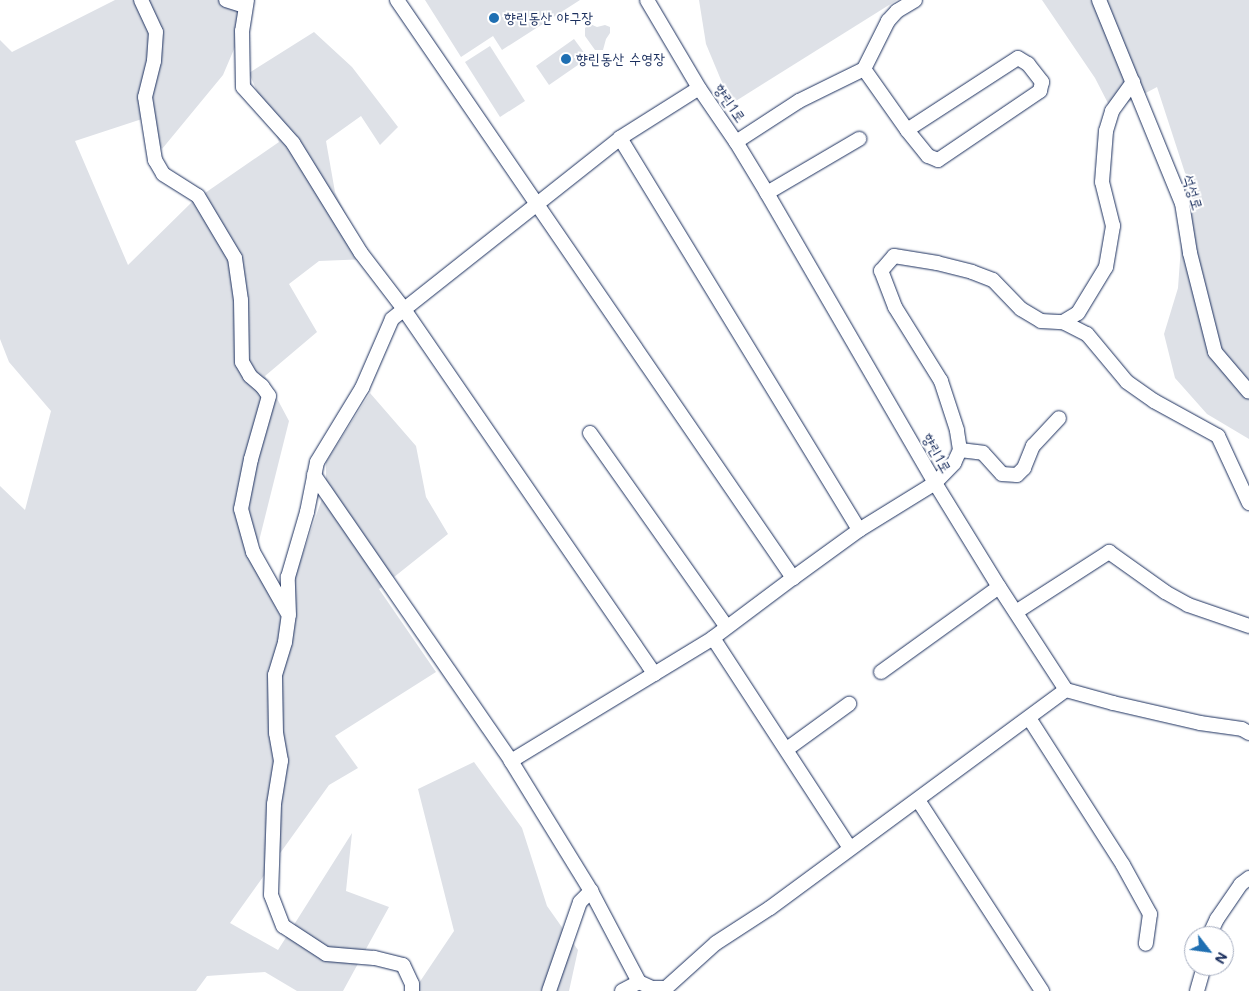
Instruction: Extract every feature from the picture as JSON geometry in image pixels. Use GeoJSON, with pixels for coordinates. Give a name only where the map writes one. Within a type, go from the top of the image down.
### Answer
{"type":"FeatureCollection","features":[{"type":"Feature","properties":{"kind":"street"},"geometry":{"type":"LineString","coordinates":[[141,0],[156,32],[154,61],[145,97],[155,160],[163,174],[198,196],[236,258],[240,292],[242,362],[250,376],[262,386],[268,396],[250,459],[241,509],[253,552],[289,615]]}},
{"type":"Feature","properties":{"kind":"street"},"geometry":{"type":"LineString","coordinates":[[226,0],[246,3],[242,31],[243,87],[294,143],[361,253],[403,308],[656,674]]}},
{"type":"Feature","properties":{"kind":"street"},"geometry":{"type":"LineString","coordinates":[[397,0],[539,204],[793,578]]}},
{"type":"Feature","properties":{"kind":"street","name":"향린1로"},"geometry":{"type":"LineString","coordinates":[[647,0],[699,88],[736,142],[767,193],[935,483],[999,588],[1066,690]]}},
{"type":"Feature","properties":{"kind":"street"},"geometry":{"type":"LineString","coordinates":[[736,142],[799,101],[864,69],[888,21],[897,12],[915,0]]}},
{"type":"Feature","properties":{"kind":"street","name":"석성로"},"geometry":{"type":"LineString","coordinates":[[1099,0],[1182,204],[1190,253],[1215,352],[1249,392]]}},
{"type":"Feature","properties":{"kind":"street"},"geometry":{"type":"LineString","coordinates":[[864,69],[907,130],[928,156],[938,160],[1040,91],[1042,82],[1028,64],[1018,58],[907,130]]}},
{"type":"Feature","properties":{"kind":"street"},"geometry":{"type":"LineString","coordinates":[[1063,322],[1078,313],[1106,267],[1113,226],[1102,182],[1106,131],[1112,111],[1133,82]]}},
{"type":"Feature","properties":{"kind":"street"},"geometry":{"type":"LineString","coordinates":[[412,991],[412,984],[403,965],[374,958],[326,954],[283,926],[271,895],[274,804],[281,760],[276,733],[275,675],[285,642],[289,615],[288,578],[307,512],[317,462],[362,388],[392,319],[403,308],[539,204],[620,138],[699,88]]}},
{"type":"Feature","properties":{"kind":"street"},"geometry":{"type":"LineString","coordinates":[[620,138],[859,530]]}},
{"type":"Feature","properties":{"kind":"street"},"geometry":{"type":"LineString","coordinates":[[767,193],[860,139]]}},
{"type":"Feature","properties":{"kind":"street"},"geometry":{"type":"LineString","coordinates":[[511,761],[713,638],[859,530],[935,483],[954,463],[960,450],[957,430],[941,381],[895,307],[881,271],[894,256],[972,272],[993,280],[1021,309],[1040,321],[1063,322],[1087,334],[1127,382],[1154,401],[1218,436],[1249,503]]}},
{"type":"Feature","properties":{"kind":"street"},"geometry":{"type":"LineString","coordinates":[[960,450],[983,453],[991,459],[1002,474],[1017,475],[1024,468],[1033,446],[1059,418]]}},
{"type":"Feature","properties":{"kind":"street"},"geometry":{"type":"LineString","coordinates":[[590,433],[727,627]]}},
{"type":"Feature","properties":{"kind":"street"},"geometry":{"type":"LineString","coordinates":[[314,475],[511,761],[591,891],[639,982],[652,988],[666,988],[716,943],[770,908],[1066,690],[1113,703],[1242,729],[1249,733]]}},
{"type":"Feature","properties":{"kind":"street"},"geometry":{"type":"LineString","coordinates":[[1016,612],[1109,552],[1164,592],[1188,605],[1249,626]]}},
{"type":"Feature","properties":{"kind":"street"},"geometry":{"type":"LineString","coordinates":[[881,672],[999,588]]}},
{"type":"Feature","properties":{"kind":"street"},"geometry":{"type":"LineString","coordinates":[[713,638],[850,848]]}},
{"type":"Feature","properties":{"kind":"street"},"geometry":{"type":"LineString","coordinates":[[787,749],[849,704]]}},
{"type":"Feature","properties":{"kind":"street"},"geometry":{"type":"LineString","coordinates":[[1029,718],[1123,865],[1150,914],[1146,944]]}},
{"type":"Feature","properties":{"kind":"street"},"geometry":{"type":"LineString","coordinates":[[918,800],[1042,991]]}},
{"type":"Feature","properties":{"kind":"street"},"geometry":{"type":"LineString","coordinates":[[1214,926],[1241,884],[1249,878]]}},
{"type":"Feature","properties":{"kind":"street"},"geometry":{"type":"LineString","coordinates":[[549,991],[580,902],[591,891]]}},
{"type":"Feature","properties":{"kind":"street"},"geometry":{"type":"LineString","coordinates":[[1198,991],[1202,976]]}},
{"type":"Feature","properties":{"kind":"street"},"geometry":{"type":"LineString","coordinates":[[622,991],[639,982]]}},
{"type":"Feature","properties":{"kind":"shaded area"},"geometry":{"type":"Polygon","coordinates":[[[115,0],[255,0],[223,75],[162,149],[142,119],[75,141],[128,265],[192,202],[279,142],[249,73],[314,32],[352,67],[398,127],[380,145],[361,116],[326,141],[335,192],[368,259],[319,261],[289,284],[317,332],[265,376],[289,421],[253,565],[281,617],[326,487],[326,462],[370,393],[416,446],[426,497],[448,534],[379,589],[436,672],[335,736],[358,768],[329,785],[230,923],[278,950],[352,833],[346,891],[389,907],[343,991],[297,991],[265,972],[207,976],[196,991],[0,991],[0,486],[25,510],[51,411],[9,362],[0,339],[0,40],[12,52],[115,0]]]}},
{"type":"Feature","properties":{"kind":"shaded area","name":"향린동산 야구장"},"geometry":{"type":"Polygon","coordinates":[[[425,0],[580,0],[502,50],[493,36],[461,57],[425,0]]]}},
{"type":"Feature","properties":{"kind":"shaded area"},"geometry":{"type":"Polygon","coordinates":[[[699,0],[897,0],[731,104],[706,44],[699,0]]]}},
{"type":"Feature","properties":{"kind":"shaded area"},"geometry":{"type":"Polygon","coordinates":[[[1042,0],[1249,0],[1249,439],[1207,414],[1175,378],[1164,334],[1178,288],[1186,176],[1157,87],[1112,111],[1095,78],[1042,0]]]}},
{"type":"Feature","properties":{"kind":"shaded area"},"geometry":{"type":"Polygon","coordinates":[[[590,24],[597,27],[605,25],[610,27],[610,33],[603,50],[595,50],[585,36],[585,28],[590,24]]]}},
{"type":"Feature","properties":{"kind":"shaded area"},"geometry":{"type":"Polygon","coordinates":[[[574,39],[588,58],[549,85],[536,66],[574,39]]]}},
{"type":"Feature","properties":{"kind":"shaded area"},"geometry":{"type":"Polygon","coordinates":[[[490,46],[525,101],[500,117],[465,62],[490,46]]]}},
{"type":"Feature","properties":{"kind":"shaded area"},"geometry":{"type":"Polygon","coordinates":[[[474,762],[522,828],[547,906],[578,950],[569,991],[418,991],[419,983],[454,931],[418,789],[474,762]]]}},
{"type":"Feature","properties":{"kind":"place","name":"향린동산 야구장"},"geometry":{"type":"Point","coordinates":[494,18]}},
{"type":"Feature","properties":{"kind":"place","name":"향린동산 수영장"},"geometry":{"type":"Point","coordinates":[566,59]}}]}
